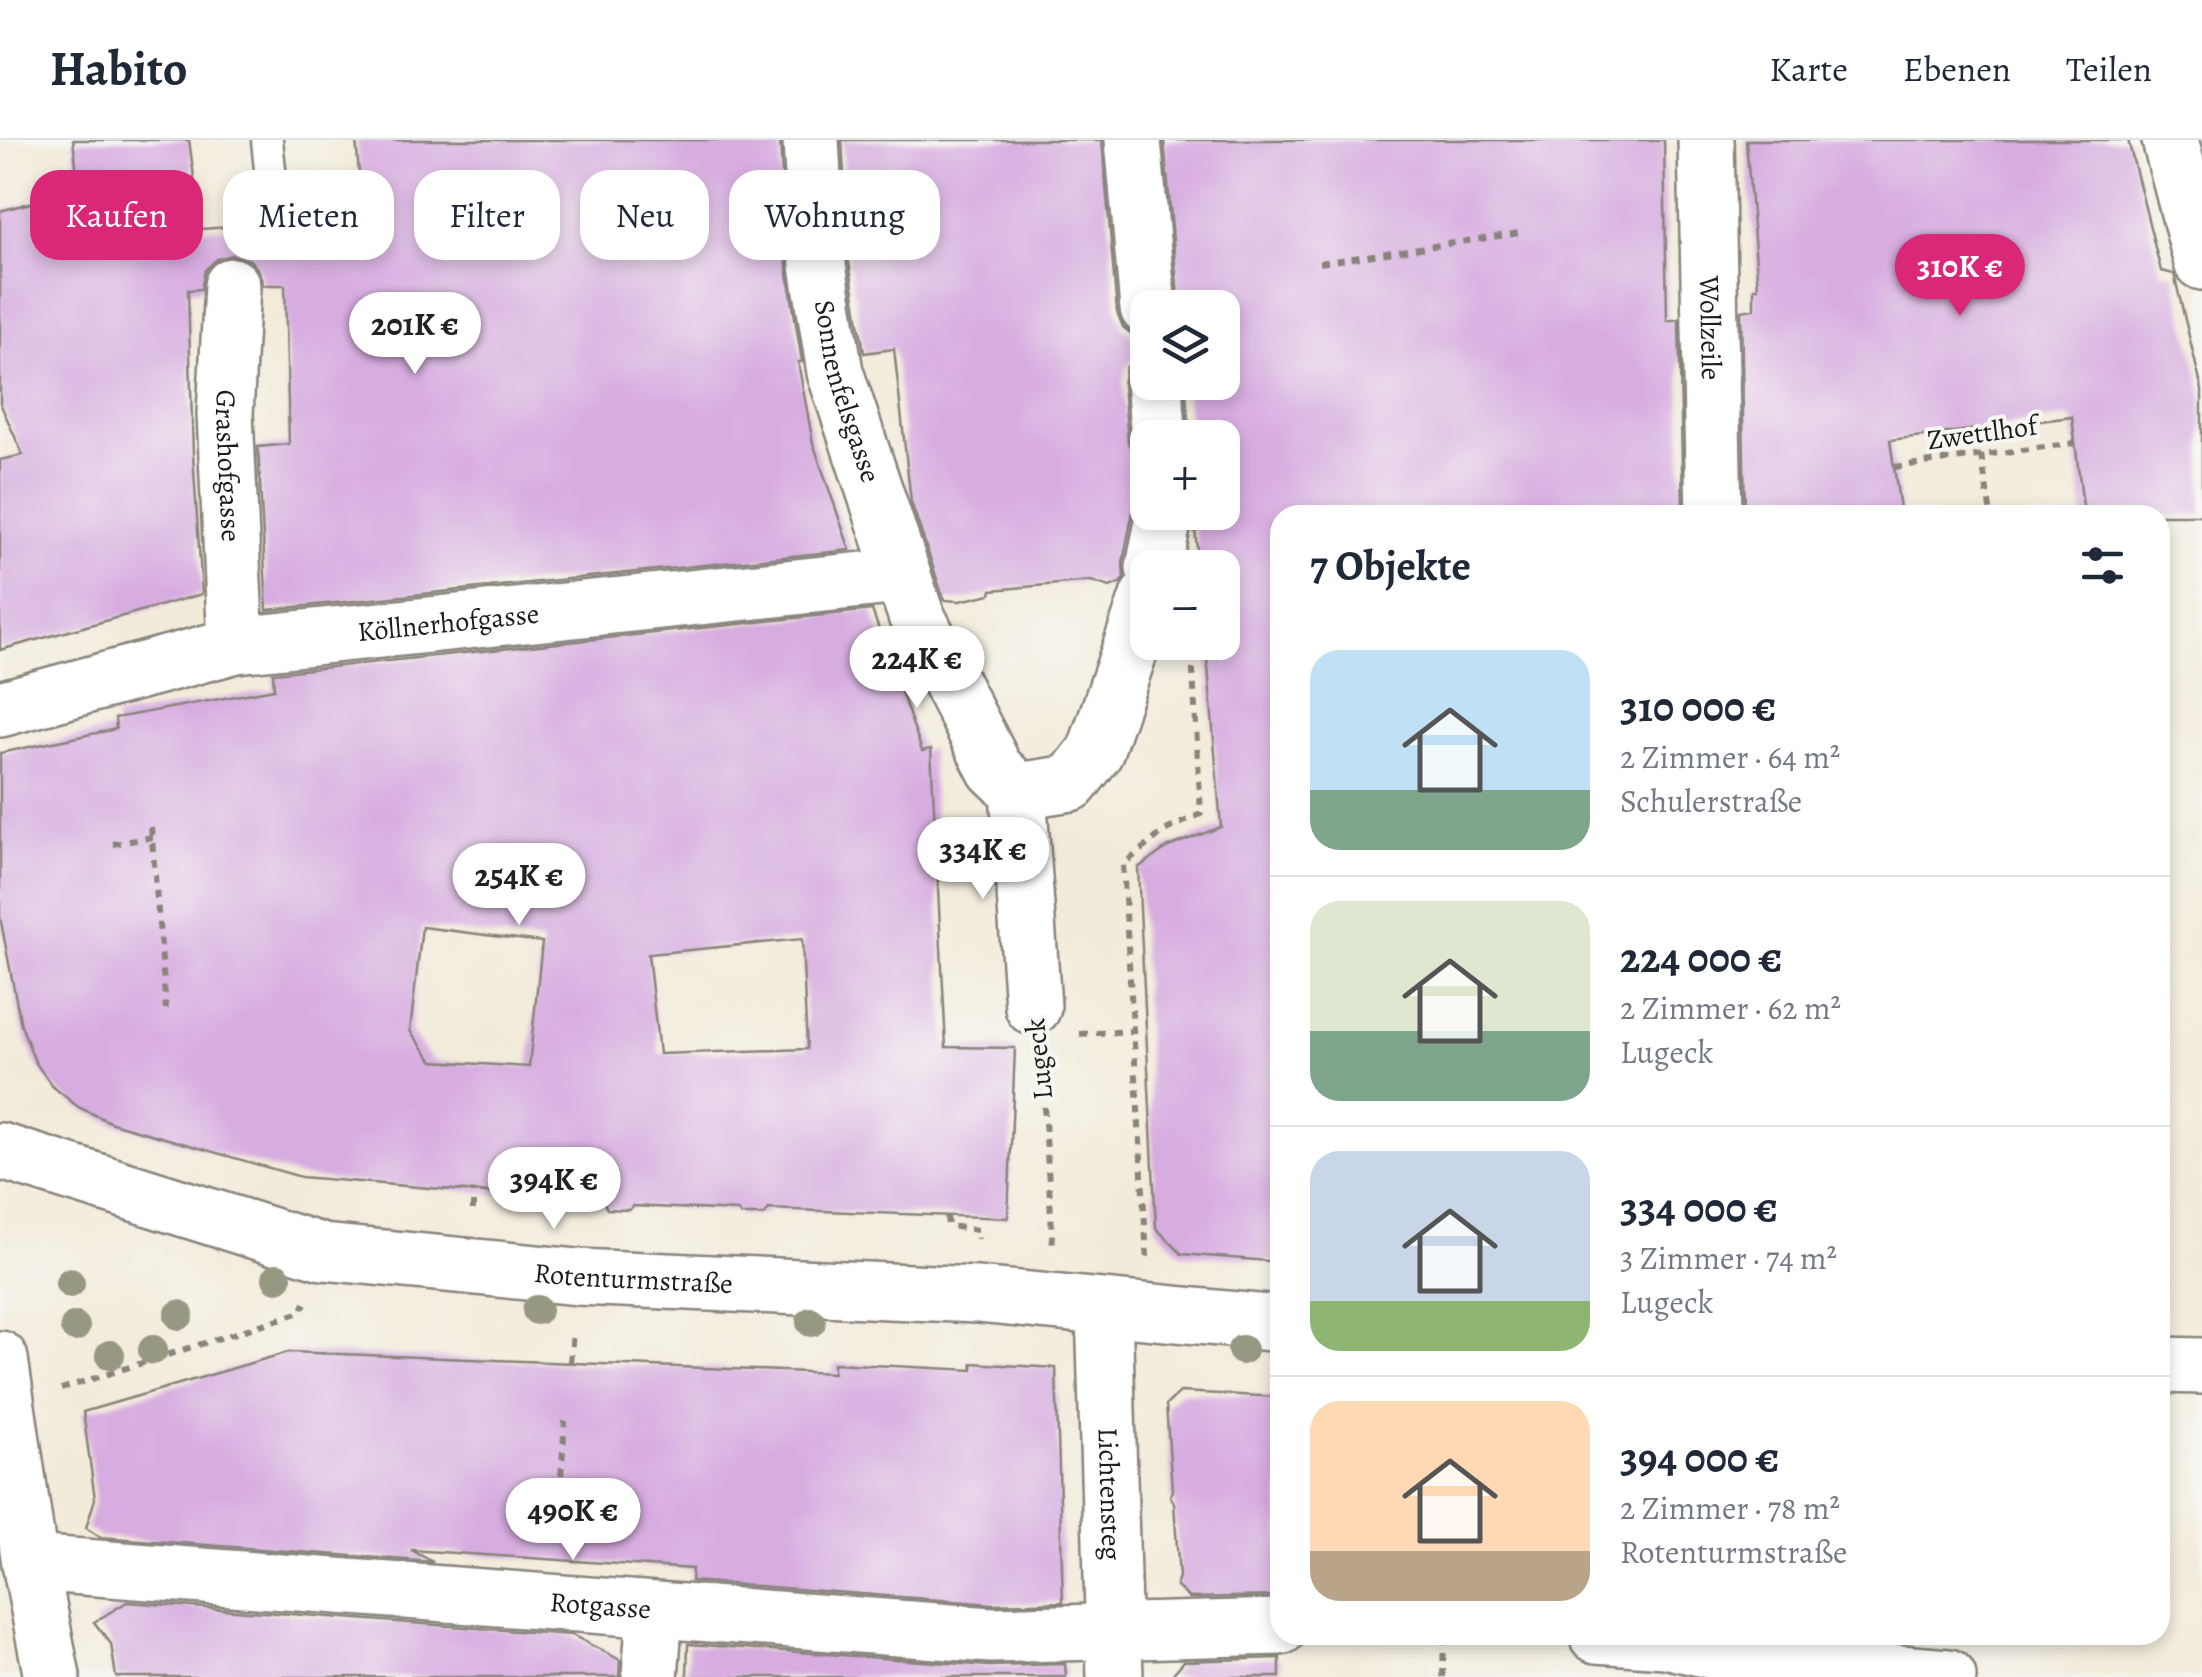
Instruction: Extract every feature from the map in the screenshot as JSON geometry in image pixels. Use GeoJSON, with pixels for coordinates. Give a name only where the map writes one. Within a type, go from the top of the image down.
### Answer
{"type":"FeatureCollection","features":[{"type":"Feature","properties":{"kind":"street","name":"Sonnenfelsgasse"},"geometry":{"type":"LineString","coordinates":[[811,140],[818,266],[836,372],[901,576]]}},
{"type":"Feature","properties":{"kind":"street"},"geometry":{"type":"LineString","coordinates":[[1133,140],[1146,290]]}},
{"type":"Feature","properties":{"kind":"street","name":"Wollzeile"},"geometry":{"type":"LineString","coordinates":[[1706,140],[1714,505]]}},
{"type":"Feature","properties":{"kind":"street"},"geometry":{"type":"LineString","coordinates":[[2170,140],[2202,262]]}},
{"type":"Feature","properties":{"kind":"street","name":"Grashofgasse"},"geometry":{"type":"LineString","coordinates":[[232,286],[225,414],[236,645]]}},
{"type":"Feature","properties":{"kind":"street","name":"Köllnerhofgasse"},"geometry":{"type":"LineString","coordinates":[[0,709],[236,645],[901,576]]}},
{"type":"Feature","properties":{"kind":"street"},"geometry":{"type":"LineString","coordinates":[[901,576],[916,615],[995,769],[1018,791],[1071,783],[1095,752],[1130,650]]}},
{"type":"Feature","properties":{"kind":"street","name":"Lugeck"},"geometry":{"type":"LineString","coordinates":[[1018,791],[1033,1006]]}},
{"type":"Feature","properties":{"kind":"street","name":"Rotenturmstraße"},"geometry":{"type":"LineString","coordinates":[[0,1151],[323,1252],[578,1277],[977,1295],[1270,1323]]}},
{"type":"Feature","properties":{"kind":"street","name":"Lichtensteg"},"geometry":{"type":"LineString","coordinates":[[1114,1655],[1128,1311]]}},
{"type":"Feature","properties":{"kind":"street"},"geometry":{"type":"LineString","coordinates":[[2170,1366],[2202,1366]]}},
{"type":"Feature","properties":{"kind":"street"},"geometry":{"type":"LineString","coordinates":[[2,1391],[52,1677]]}},
{"type":"Feature","properties":{"kind":"street","name":"Rotgasse"},"geometry":{"type":"LineString","coordinates":[[30,1564],[991,1636],[1114,1655],[1270,1629]]}},
{"type":"Feature","properties":{"kind":"street"},"geometry":{"type":"LineString","coordinates":[[650,1677],[654,1612]]}},
{"type":"Feature","properties":{"kind":"street"},"geometry":{"type":"LineString","coordinates":[[1687,1645],[1756,1661],[1948,1677]]}},
{"type":"Feature","properties":{"kind":"lane"},"geometry":{"type":"LineString","coordinates":[[267,140],[269,170]]}},
{"type":"Feature","properties":{"kind":"path"},"geometry":{"type":"LineString","coordinates":[[1320,263],[1520,233]]}},
{"type":"Feature","properties":{"kind":"path","name":"Zwettlhof"},"geometry":{"type":"LineString","coordinates":[[1894,467],[2075,442]]}},
{"type":"Feature","properties":{"kind":"path"},"geometry":{"type":"LineString","coordinates":[[1982,455],[1989,505]]}},
{"type":"Feature","properties":{"kind":"path"},"geometry":{"type":"LineString","coordinates":[[1128,1311],[1123,865],[1164,831],[1202,814],[1193,660]]}},
{"type":"Feature","properties":{"kind":"path"},"geometry":{"type":"LineString","coordinates":[[151,826],[166,1010]]}},
{"type":"Feature","properties":{"kind":"path"},"geometry":{"type":"LineString","coordinates":[[113,844],[153,837]]}},
{"type":"Feature","properties":{"kind":"path","name":"Lugeck"},"geometry":{"type":"LineString","coordinates":[[1033,1006],[1041,1056],[1053,1247],[1128,1311]]}},
{"type":"Feature","properties":{"kind":"path"},"geometry":{"type":"LineString","coordinates":[[947,1216],[948,1226],[978,1230],[978,1253]]}},
{"type":"Feature","properties":{"kind":"path"},"geometry":{"type":"LineString","coordinates":[[2,1391],[301,1312],[323,1252]]}},
{"type":"Feature","properties":{"kind":"path"},"geometry":{"type":"LineString","coordinates":[[559,1507],[565,1421]]}},
{"type":"Feature","properties":{"kind":"path"},"geometry":{"type":"LineString","coordinates":[[1443,1677],[1444,1645]]}},
{"type":"Feature","properties":{"kind":"building"},"geometry":{"type":"Polygon","coordinates":[[[73,140],[189,140],[193,170],[77,170],[73,140]]]}},
{"type":"Feature","properties":{"kind":"building"},"geometry":{"type":"Polygon","coordinates":[[[356,140],[780,140],[782,170],[729,170],[729,260],[787,260],[802,362],[798,362],[813,443],[850,550],[267,610],[258,447],[289,444],[285,285],[263,285],[250,260],[394,260],[394,170],[359,170],[356,140]]]}},
{"type":"Feature","properties":{"kind":"building"},"geometry":{"type":"Polygon","coordinates":[[[842,140],[1102,140],[1117,312],[1130,333],[1130,363],[1123,384],[1130,447],[1130,526],[1124,578],[1120,583],[1110,587],[1091,581],[992,590],[991,594],[960,601],[944,600],[911,502],[894,349],[864,353],[849,260],[940,260],[940,170],[844,170],[842,140]]]}},
{"type":"Feature","properties":{"kind":"building"},"geometry":{"type":"Polygon","coordinates":[[[1164,140],[1664,140],[1667,321],[1679,319],[1683,505],[1270,505],[1270,1261],[1182,1254],[1156,1228],[1138,868],[1168,847],[1221,827],[1207,660],[1240,660],[1240,550],[1197,550],[1195,530],[1240,530],[1240,420],[1188,420],[1187,400],[1240,400],[1240,290],[1177,290],[1164,140]]]}},
{"type":"Feature","properties":{"kind":"building"},"geometry":{"type":"Polygon","coordinates":[[[1746,140],[2128,140],[2161,271],[2174,274],[2202,390],[2202,515],[2170,515],[2170,505],[2083,505],[2072,417],[1890,440],[1900,505],[1745,505],[1741,311],[1754,309],[1754,288],[1758,288],[1746,140]]]}},
{"type":"Feature","properties":{"kind":"building"},"geometry":{"type":"Polygon","coordinates":[[[30,203],[30,260],[203,260],[203,229],[223,228],[223,258],[205,270],[201,289],[188,290],[202,594],[0,650],[0,460],[23,455],[0,403],[0,211],[30,203]]]}},
{"type":"Feature","properties":{"kind":"building"},"geometry":{"type":"Polygon","coordinates":[[[872,610],[922,751],[931,749],[946,1047],[1015,1048],[1008,1218],[769,1209],[764,1215],[741,1215],[738,1211],[633,1206],[629,1210],[607,1209],[604,1203],[301,1177],[112,1123],[78,1107],[52,1086],[35,1062],[21,1025],[0,917],[0,753],[116,729],[115,718],[274,689],[273,673],[872,610]],[[422,927],[410,1031],[433,1061],[529,1067],[542,942],[422,927]],[[802,939],[648,954],[659,1054],[807,1049],[802,939]]]}},
{"type":"Feature","properties":{"kind":"building"},"geometry":{"type":"Polygon","coordinates":[[[289,1352],[833,1373],[833,1363],[973,1370],[972,1363],[1056,1368],[1063,1602],[992,1604],[691,1581],[692,1569],[411,1550],[433,1562],[100,1537],[86,1528],[95,1499],[83,1412],[289,1352]]]}},
{"type":"Feature","properties":{"kind":"building"},"geometry":{"type":"Polygon","coordinates":[[[1180,1392],[1270,1396],[1270,1596],[1189,1598],[1176,1586],[1179,1577],[1166,1405],[1180,1392]]]}},
{"type":"Feature","properties":{"kind":"building"},"geometry":{"type":"Polygon","coordinates":[[[127,1602],[572,1635],[620,1660],[619,1677],[116,1677],[111,1644],[94,1622],[127,1602]]]}},
{"type":"Feature","properties":{"kind":"building"},"geometry":{"type":"Polygon","coordinates":[[[688,1644],[989,1666],[1065,1664],[1066,1677],[687,1677],[688,1644]]]}},
{"type":"Feature","properties":{"kind":"building"},"geometry":{"type":"Polygon","coordinates":[[[1280,1658],[1280,1677],[1170,1677],[1184,1661],[1280,1658]]]}}]}
